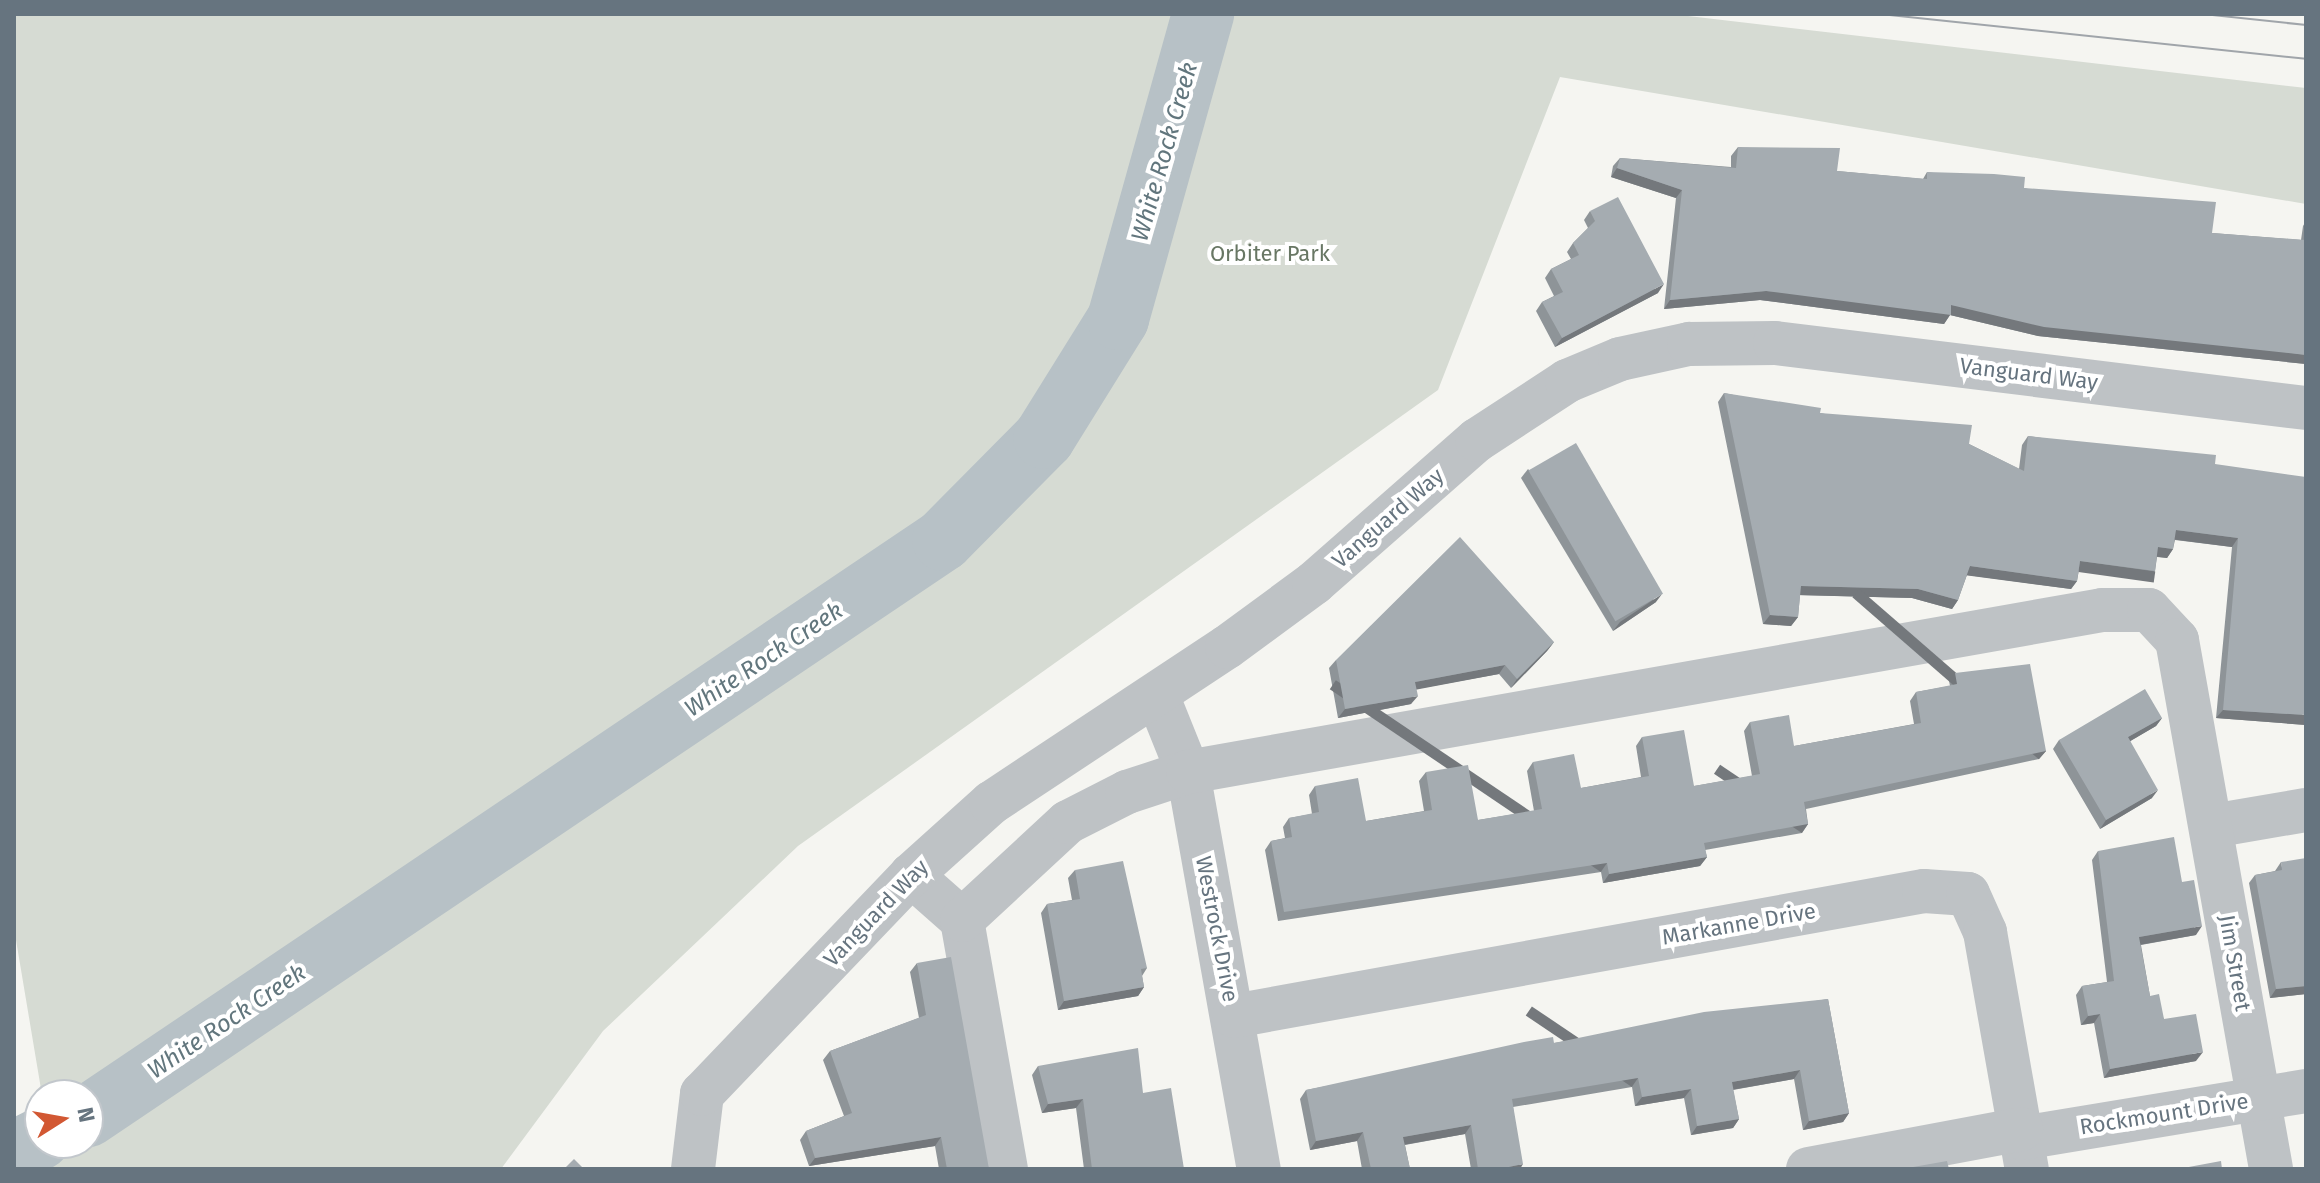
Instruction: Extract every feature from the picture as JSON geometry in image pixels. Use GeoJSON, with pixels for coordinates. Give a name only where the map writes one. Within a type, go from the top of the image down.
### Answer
{"type":"FeatureCollection","features":[{"type":"Feature","properties":{"kind":"street","name":"Vanguard Way"},"geometry":{"type":"LineString","coordinates":[[693,1169],[702,1094],[911,875],[991,803],[1157,695],[1314,583],[1525,405],[1620,359],[1689,344],[1775,343],[2306,408]]}},
{"type":"Feature","properties":{"kind":"street","name":"Jim Street"},"geometry":{"type":"LineString","coordinates":[[962,920],[1068,822],[1188,772],[2102,610],[2149,610],[2177,640],[2271,1169]]}},
{"type":"Feature","properties":{"kind":"street","name":"Westrock Drive"},"geometry":{"type":"LineString","coordinates":[[1157,695],[1188,772],[1259,1169]]}},
{"type":"Feature","properties":{"kind":"street"},"geometry":{"type":"LineString","coordinates":[[2212,826],[2306,810]]}},
{"type":"Feature","properties":{"kind":"street"},"geometry":{"type":"LineString","coordinates":[[911,875],[962,920],[1006,1169]]}},
{"type":"Feature","properties":{"kind":"street","name":"Markanne Drive"},"geometry":{"type":"LineString","coordinates":[[1234,1016],[1924,891],[1968,894],[1985,932],[2023,1145]]}},
{"type":"Feature","properties":{"kind":"street","name":"Rockmount Drive"},"geometry":{"type":"LineString","coordinates":[[1808,1169],[2023,1145],[2306,1091]]}},
{"type":"Feature","properties":{"kind":"green space","name":"Orbiter Park"},"geometry":{"type":"Polygon","coordinates":[[[14,14],[1671,14],[2306,88],[2306,204],[1560,77],[1438,390],[798,846],[603,1031],[501,1169],[49,1169],[48,1159],[104,1159],[104,1079],[39,1079],[14,928],[14,14]]]}},
{"type":"Feature","properties":{"kind":"building"},"geometry":{"type":"Polygon","coordinates":[[[1738,147],[1840,148],[1837,171],[1927,179],[1927,172],[1994,174],[2025,177],[2024,188],[2216,202],[2212,233],[2306,240],[2306,355],[2044,327],[1951,305],[1951,315],[1766,291],[1670,300],[1682,190],[1617,168],[1620,158],[1736,168],[1738,147]]]}},
{"type":"Feature","properties":{"kind":"building"},"geometry":{"type":"Polygon","coordinates":[[[1618,197],[1664,284],[1562,338],[1542,302],[1563,292],[1551,269],[1579,255],[1573,243],[1595,221],[1590,211],[1618,197]]]}},
{"type":"Feature","properties":{"kind":"building"},"geometry":{"type":"Polygon","coordinates":[[[1724,393],[1821,408],[1820,413],[1972,425],[1969,444],[2024,471],[2028,436],[2216,455],[2215,464],[2306,477],[2306,715],[2223,710],[2238,538],[2176,530],[2173,549],[2158,547],[2155,571],[2080,561],[2077,581],[1970,566],[1958,600],[1918,589],[1801,586],[1798,617],[1770,615],[1724,393]]]}},
{"type":"Feature","properties":{"kind":"building"},"geometry":{"type":"Polygon","coordinates":[[[1576,443],[1663,594],[1615,621],[1528,470],[1576,443]]]}},
{"type":"Feature","properties":{"kind":"building"},"geometry":{"type":"Polygon","coordinates":[[[1460,537],[1554,642],[1517,679],[1505,665],[1415,682],[1418,696],[1345,709],[1336,660],[1460,537]]]}},
{"type":"Feature","properties":{"kind":"building"},"geometry":{"type":"Polygon","coordinates":[[[2030,664],[2046,751],[1804,802],[1808,824],[1704,843],[1707,857],[1609,874],[1607,863],[1284,912],[1271,841],[1292,837],[1289,818],[1319,812],[1315,786],[1358,778],[1366,821],[1432,810],[1426,772],[1468,765],[1478,820],[1542,809],[1533,762],[1574,754],[1581,788],[1649,776],[1642,737],[1684,730],[1694,786],[1760,774],[1750,722],[1789,715],[1794,746],[1921,723],[1916,692],[1957,684],[1955,673],[2030,664]]]}},
{"type":"Feature","properties":{"kind":"building"},"geometry":{"type":"Polygon","coordinates":[[[2145,689],[2162,718],[2128,737],[2158,790],[2106,820],[2059,740],[2145,689]]]}},
{"type":"Feature","properties":{"kind":"building"},"geometry":{"type":"Polygon","coordinates":[[[2174,837],[2182,882],[2194,880],[2202,926],[2139,937],[2150,996],[2159,994],[2164,1019],[2196,1014],[2203,1052],[2110,1069],[2100,1014],[2088,1016],[2082,986],[2114,981],[2098,851],[2174,837]]]}},
{"type":"Feature","properties":{"kind":"building"},"geometry":{"type":"Polygon","coordinates":[[[2306,858],[2306,986],[2276,989],[2255,875],[2282,870],[2281,862],[2306,858]]]}},
{"type":"Feature","properties":{"kind":"building"},"geometry":{"type":"Polygon","coordinates":[[[1123,861],[1147,968],[1141,969],[1144,987],[1064,1001],[1047,904],[1080,899],[1075,870],[1123,861]]]}},
{"type":"Feature","properties":{"kind":"building"},"geometry":{"type":"Polygon","coordinates":[[[951,957],[989,1169],[947,1169],[941,1137],[815,1158],[806,1131],[852,1113],[830,1051],[926,1015],[917,963],[951,957]]]}},
{"type":"Feature","properties":{"kind":"building"},"geometry":{"type":"Polygon","coordinates":[[[1828,999],[1849,1113],[1809,1121],[1800,1070],[1732,1082],[1739,1119],[1697,1126],[1691,1089],[1642,1097],[1638,1078],[1512,1099],[1523,1164],[1499,1169],[1478,1169],[1471,1125],[1403,1137],[1410,1169],[1371,1169],[1363,1132],[1316,1141],[1306,1090],[1524,1042],[1553,1037],[1554,1043],[1704,1012],[1828,999]]]}},
{"type":"Feature","properties":{"kind":"building"},"geometry":{"type":"Polygon","coordinates":[[[1138,1048],[1143,1093],[1171,1088],[1184,1169],[1092,1169],[1083,1099],[1048,1104],[1038,1066],[1138,1048]]]}},
{"type":"Feature","properties":{"kind":"building"},"geometry":{"type":"Polygon","coordinates":[[[574,1159],[584,1169],[564,1169],[574,1159]]]}},
{"type":"Feature","properties":{"kind":"building"},"geometry":{"type":"Polygon","coordinates":[[[1947,1161],[1949,1169],[1902,1169],[1947,1161]]]}},
{"type":"Feature","properties":{"kind":"building"},"geometry":{"type":"Polygon","coordinates":[[[2221,1161],[2222,1169],[2178,1169],[2221,1161]]]}},
{"type":"Feature","properties":{"kind":"waterway","name":"White Rock Creek"},"geometry":{"type":"LineString","coordinates":[[104,1105],[943,540],[1044,438],[1118,319],[1203,14]]}},
{"type":"Feature","properties":{"kind":"waterway","name":"White Rock Creek"},"geometry":{"type":"LineString","coordinates":[[14,1152],[24,1147]]}},
{"type":"Feature","properties":{"kind":"tram line"},"geometry":{"type":"LineString","coordinates":[[1880,14],[2306,59]]}},
{"type":"Feature","properties":{"kind":"tram line"},"geometry":{"type":"LineString","coordinates":[[2203,14],[2306,25]]}}]}
